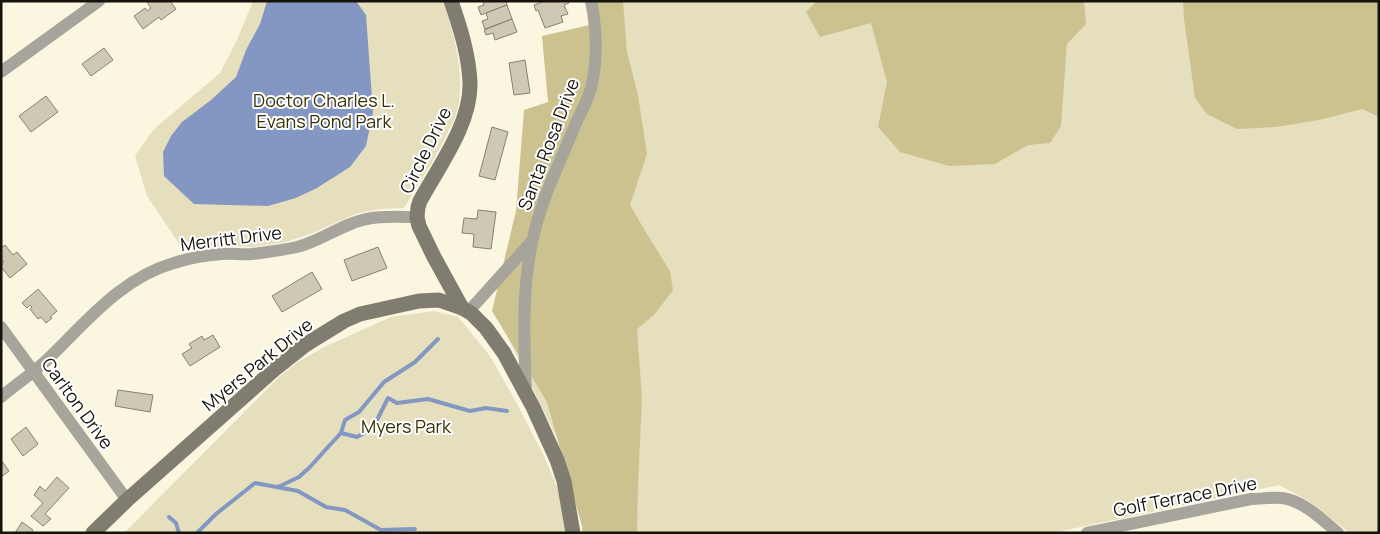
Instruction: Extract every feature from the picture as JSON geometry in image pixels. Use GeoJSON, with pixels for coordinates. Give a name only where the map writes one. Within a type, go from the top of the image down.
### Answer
{"type":"FeatureCollection","features":[{"type":"Feature","properties":{"kind":"street"},"geometry":{"type":"LineString","coordinates":[[1,72],[99,1]]}},
{"type":"Feature","properties":{"kind":"street","name":"Circle Drive"},"geometry":{"type":"LineString","coordinates":[[451,1],[466,54],[470,83],[468,99],[462,124],[420,201],[417,217],[419,226],[434,257],[466,310]]}},
{"type":"Feature","properties":{"kind":"street","name":"Santa Rosa Drive"},"geometry":{"type":"LineString","coordinates":[[526,393],[524,313],[534,230],[546,194],[590,89],[596,53],[595,20],[591,1]]}},
{"type":"Feature","properties":{"kind":"street","name":"Merritt Drive"},"geometry":{"type":"LineString","coordinates":[[1,397],[50,358],[99,308],[137,278],[152,270],[203,256],[250,254],[299,246],[317,240],[354,222],[367,219],[417,217]]}},
{"type":"Feature","properties":{"kind":"street","name":"Santa Rosa Drive"},"geometry":{"type":"LineString","coordinates":[[466,310],[533,240]]}},
{"type":"Feature","properties":{"kind":"street","name":"Myers Park Drive"},"geometry":{"type":"LineString","coordinates":[[93,533],[127,500],[276,368],[305,345],[344,321],[360,314],[419,301],[439,300],[466,310],[486,328],[500,347],[526,393],[557,460],[564,481],[573,533]]}},
{"type":"Feature","properties":{"kind":"street","name":"Carlton Drive"},"geometry":{"type":"LineString","coordinates":[[1,327],[127,500]]}},
{"type":"Feature","properties":{"kind":"street","name":"Golf Terrace Drive"},"geometry":{"type":"LineString","coordinates":[[1087,533],[1250,499],[1277,498],[1293,501],[1308,509],[1338,533]]}},
{"type":"Feature","properties":{"kind":"green space","name":"Doctor Charles L. Evans Pond Park"},"geometry":{"type":"Polygon","coordinates":[[[253,1],[443,1],[455,42],[460,72],[459,101],[456,114],[438,151],[404,208],[380,209],[355,214],[313,233],[286,242],[250,247],[229,246],[184,251],[147,196],[135,156],[153,130],[220,73],[237,40],[253,1]]]}},
{"type":"Feature","properties":{"kind":"green space"},"geometry":{"type":"Polygon","coordinates":[[[598,1],[1379,1],[1379,533],[1350,533],[1309,501],[1279,485],[1052,533],[587,533],[557,438],[507,336],[550,244],[603,28],[598,1]]]}},
{"type":"Feature","properties":{"kind":"green space","name":"Myers Park"},"geometry":{"type":"Polygon","coordinates":[[[434,311],[458,317],[490,356],[544,456],[559,492],[566,533],[124,533],[280,376],[298,362],[324,347],[391,317],[434,311]]]}},
{"type":"Feature","properties":{"kind":"shaded area"},"geometry":{"type":"Polygon","coordinates":[[[595,1],[623,1],[627,52],[638,95],[647,154],[630,205],[670,271],[673,290],[654,315],[637,329],[642,398],[637,533],[582,533],[582,526],[547,402],[492,311],[516,211],[524,110],[548,102],[542,36],[598,23],[595,1]]]}},
{"type":"Feature","properties":{"kind":"shaded area"},"geometry":{"type":"Polygon","coordinates":[[[817,1],[1084,1],[1086,24],[1067,44],[1061,126],[1050,143],[1028,145],[995,164],[949,166],[900,152],[878,127],[887,82],[871,23],[820,37],[806,12],[817,1]]]}},
{"type":"Feature","properties":{"kind":"shaded area"},"geometry":{"type":"Polygon","coordinates":[[[1183,1],[1379,1],[1379,117],[1362,109],[1319,120],[1276,127],[1237,129],[1207,114],[1195,98],[1183,1]]]}},
{"type":"Feature","properties":{"kind":"water"},"geometry":{"type":"Polygon","coordinates":[[[267,1],[356,1],[366,15],[373,112],[366,146],[350,167],[317,188],[296,198],[268,206],[194,204],[164,176],[163,152],[171,136],[182,122],[211,100],[236,77],[246,50],[260,24],[267,1]]]}},
{"type":"Feature","properties":{"kind":"building"},"geometry":{"type":"Polygon","coordinates":[[[148,1],[170,1],[176,9],[161,20],[159,17],[143,29],[134,16],[145,8],[147,11],[151,8],[148,1]]]}},
{"type":"Feature","properties":{"kind":"building"},"geometry":{"type":"Polygon","coordinates":[[[483,1],[506,1],[507,5],[481,15],[478,7],[484,5],[483,1]]]}},
{"type":"Feature","properties":{"kind":"building"},"geometry":{"type":"Polygon","coordinates":[[[545,1],[568,1],[569,3],[564,5],[568,14],[561,16],[563,22],[545,28],[534,5],[545,1]]]}},
{"type":"Feature","properties":{"kind":"building"},"geometry":{"type":"Polygon","coordinates":[[[507,5],[512,19],[485,29],[482,21],[488,19],[486,13],[507,5]]]}},
{"type":"Feature","properties":{"kind":"building"},"geometry":{"type":"Polygon","coordinates":[[[512,19],[517,32],[495,40],[493,33],[486,35],[484,30],[512,19]]]}},
{"type":"Feature","properties":{"kind":"building"},"geometry":{"type":"Polygon","coordinates":[[[104,48],[113,60],[91,76],[82,64],[104,48]]]}},
{"type":"Feature","properties":{"kind":"building"},"geometry":{"type":"Polygon","coordinates":[[[525,60],[530,93],[514,95],[509,63],[525,60]]]}},
{"type":"Feature","properties":{"kind":"building"},"geometry":{"type":"Polygon","coordinates":[[[46,96],[58,112],[31,132],[19,116],[46,96]]]}},
{"type":"Feature","properties":{"kind":"building"},"geometry":{"type":"Polygon","coordinates":[[[492,127],[508,132],[495,180],[479,176],[492,127]]]}},
{"type":"Feature","properties":{"kind":"building"},"geometry":{"type":"Polygon","coordinates":[[[478,210],[496,212],[491,249],[473,247],[474,234],[462,233],[464,218],[477,219],[478,210]]]}},
{"type":"Feature","properties":{"kind":"building"},"geometry":{"type":"Polygon","coordinates":[[[5,245],[13,255],[17,252],[27,264],[10,278],[1,267],[1,264],[4,262],[1,258],[1,248],[5,245]]]}},
{"type":"Feature","properties":{"kind":"building"},"geometry":{"type":"Polygon","coordinates":[[[378,247],[387,268],[352,281],[344,260],[378,247]]]}},
{"type":"Feature","properties":{"kind":"building"},"geometry":{"type":"Polygon","coordinates":[[[312,272],[322,289],[282,312],[272,296],[312,272]]]}},
{"type":"Feature","properties":{"kind":"building"},"geometry":{"type":"Polygon","coordinates":[[[38,289],[57,311],[46,323],[41,317],[38,319],[30,309],[32,307],[30,305],[27,308],[22,303],[38,289]]]}},
{"type":"Feature","properties":{"kind":"building"},"geometry":{"type":"Polygon","coordinates":[[[213,335],[220,347],[190,366],[182,354],[192,348],[189,344],[202,336],[204,340],[213,335]]]}},
{"type":"Feature","properties":{"kind":"building"},"geometry":{"type":"Polygon","coordinates":[[[118,390],[153,395],[150,412],[115,406],[118,390]]]}},
{"type":"Feature","properties":{"kind":"building"},"geometry":{"type":"Polygon","coordinates":[[[26,427],[38,444],[23,456],[11,439],[26,427]]]}},
{"type":"Feature","properties":{"kind":"building"},"geometry":{"type":"Polygon","coordinates":[[[1,460],[9,471],[1,477],[1,460]]]}},
{"type":"Feature","properties":{"kind":"building"},"geometry":{"type":"Polygon","coordinates":[[[57,477],[69,488],[45,514],[51,519],[43,526],[31,516],[43,503],[34,495],[40,486],[45,491],[57,477]]]}},
{"type":"Feature","properties":{"kind":"building"},"geometry":{"type":"Polygon","coordinates":[[[22,522],[33,530],[31,533],[15,533],[22,522]]]}},
{"type":"Feature","properties":{"kind":"waterway"},"geometry":{"type":"LineString","coordinates":[[278,487],[299,477],[310,467],[341,433],[345,420],[359,412],[384,382],[415,362],[438,339]]}},
{"type":"Feature","properties":{"kind":"waterway"},"geometry":{"type":"LineString","coordinates":[[341,433],[357,437],[373,428],[388,398],[397,403],[428,399],[470,411],[486,408],[507,411]]}},
{"type":"Feature","properties":{"kind":"waterway"},"geometry":{"type":"LineString","coordinates":[[197,533],[216,514],[255,483],[298,491],[326,507],[345,510],[381,530],[415,529]]}},
{"type":"Feature","properties":{"kind":"waterway"},"geometry":{"type":"LineString","coordinates":[[169,517],[176,523],[179,533]]}}]}
